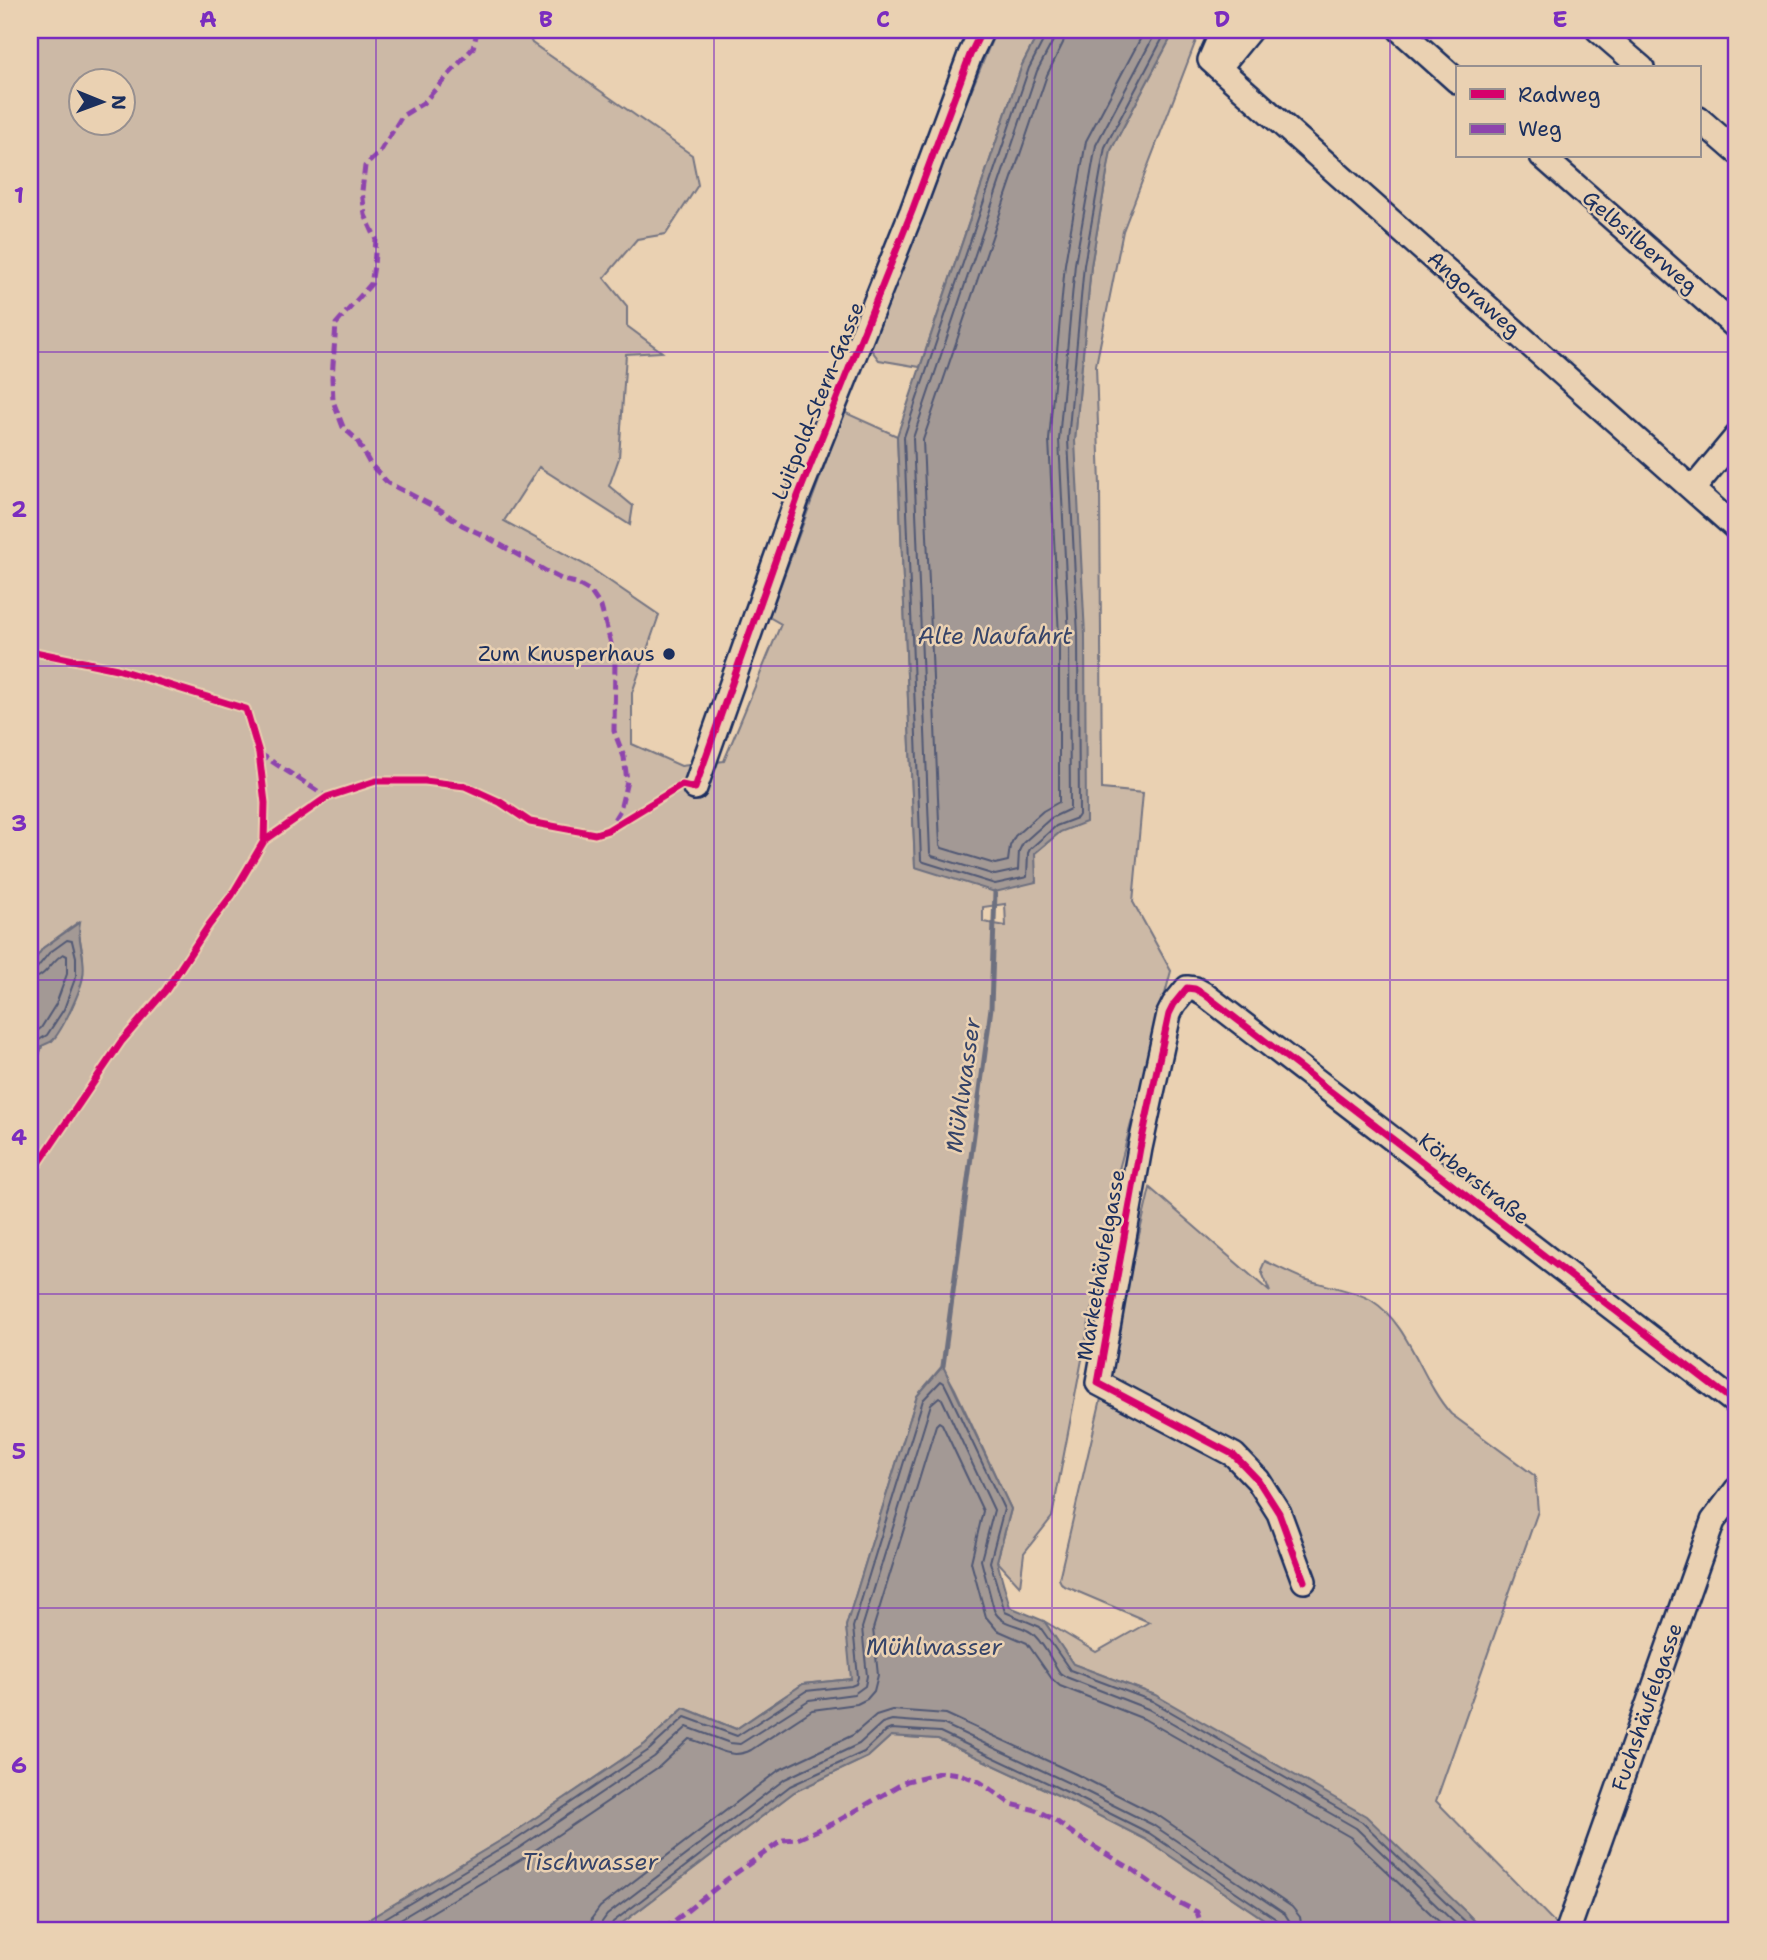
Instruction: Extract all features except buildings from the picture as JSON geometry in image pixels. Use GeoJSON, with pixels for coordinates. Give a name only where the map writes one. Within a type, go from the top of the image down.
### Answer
{"type":"FeatureCollection","features":[{"type":"Feature","properties":{"kind":"street","name":"Luitpold-Stern-Gasse"},"geometry":{"type":"LineString","coordinates":[[695,788],[798,496],[982,30]]}},
{"type":"Feature","properties":{"kind":"street"},"geometry":{"type":"LineString","coordinates":[[1214,64],[1223,30]]}},
{"type":"Feature","properties":{"kind":"street"},"geometry":{"type":"LineString","coordinates":[[1214,64],[1250,30]]}},
{"type":"Feature","properties":{"kind":"street"},"geometry":{"type":"LineString","coordinates":[[1400,30],[1456,79]]}},
{"type":"Feature","properties":{"kind":"street"},"geometry":{"type":"LineString","coordinates":[[1598,30],[1640,66]]}},
{"type":"Feature","properties":{"kind":"street","name":"Angoraweg"},"geometry":{"type":"LineString","coordinates":[[1214,64],[1737,529]]}},
{"type":"Feature","properties":{"kind":"street"},"geometry":{"type":"LineString","coordinates":[[1700,119],[1737,152]]}},
{"type":"Feature","properties":{"kind":"street","name":"Gelbsilberweg"},"geometry":{"type":"LineString","coordinates":[[1544,158],[1737,328]]}},
{"type":"Feature","properties":{"kind":"street"},"geometry":{"type":"LineString","coordinates":[[1693,489],[1737,436]]}},
{"type":"Feature","properties":{"kind":"street","name":"Körberstraße"},"geometry":{"type":"LineString","coordinates":[[1187,988],[1204,994],[1737,1404]]}},
{"type":"Feature","properties":{"kind":"street","name":"Markethäufelgasse"},"geometry":{"type":"LineString","coordinates":[[1187,988],[1169,1014],[1140,1148],[1098,1383],[1234,1455],[1258,1480],[1279,1513],[1304,1581]]}},
{"type":"Feature","properties":{"kind":"street","name":"Fuchshäufelgasse"},"geometry":{"type":"LineString","coordinates":[[1568,1930],[1713,1521],[1737,1489]]}},
{"type":"Feature","properties":{"kind":"shaded area"},"geometry":{"type":"Polygon","coordinates":[[[30,30],[526,30],[532,43],[692,155],[698,185],[666,234],[637,239],[604,278],[627,306],[627,326],[662,352],[626,354],[619,458],[609,486],[633,506],[630,525],[539,467],[504,521],[589,567],[659,615],[632,693],[632,744],[681,766],[724,761],[781,624],[769,617],[844,412],[897,436],[915,866],[1035,853],[1060,832],[1075,441],[1091,266],[1111,150],[1175,30],[1200,30],[1123,231],[1096,365],[1100,486],[1102,789],[1143,793],[1133,902],[1171,971],[1116,1181],[1052,1517],[1024,1553],[1020,1586],[997,1561],[1011,1509],[942,1366],[917,1396],[846,1626],[852,1679],[803,1684],[736,1729],[684,1708],[645,1744],[510,1835],[351,1930],[30,1930],[30,1069],[42,1046],[70,1012],[83,977],[83,956],[77,923],[43,948],[30,967],[30,30]],[[1005,904],[983,907],[983,922],[1006,926],[1005,904]]]}},
{"type":"Feature","properties":{"kind":"shaded area"},"geometry":{"type":"Polygon","coordinates":[[[996,30],[1040,30],[1022,65],[920,367],[879,360],[867,344],[996,30]]]}},
{"type":"Feature","properties":{"kind":"shaded area"},"geometry":{"type":"Polygon","coordinates":[[[1150,1188],[1270,1292],[1261,1270],[1265,1261],[1304,1279],[1371,1300],[1396,1323],[1431,1386],[1451,1414],[1535,1476],[1538,1511],[1436,1801],[1562,1930],[1483,1930],[1466,1912],[1155,1695],[1073,1664],[1044,1621],[1096,1652],[1149,1622],[1062,1585],[1059,1579],[1150,1188]]]}},
{"type":"Feature","properties":{"kind":"shaded area"},"geometry":{"type":"Polygon","coordinates":[[[891,1736],[938,1739],[1064,1798],[1145,1839],[1280,1930],[613,1930],[794,1792],[868,1757],[891,1736]]]}},
{"type":"Feature","properties":{"kind":"water","name":"Alte Naufahrt"},"geometry":{"type":"Polygon","coordinates":[[[1040,30],[1175,30],[1111,150],[1091,266],[1075,441],[1085,635],[1086,822],[1060,832],[1035,853],[1036,882],[995,892],[915,867],[897,436],[1022,65],[1040,30]]]}},
{"type":"Feature","properties":{"kind":"water"},"geometry":{"type":"Polygon","coordinates":[[[80,922],[79,936],[84,969],[82,983],[61,1029],[52,1041],[42,1046],[30,1069],[30,967],[43,948],[80,922]]]}},
{"type":"Feature","properties":{"kind":"water","name":"Mühlwasser"},"geometry":{"type":"Polygon","coordinates":[[[943,1366],[1011,1509],[997,1561],[1010,1607],[1044,1621],[1073,1664],[1155,1695],[1366,1816],[1483,1930],[1280,1930],[1145,1839],[1064,1798],[938,1739],[891,1736],[868,1757],[794,1792],[613,1930],[351,1930],[510,1835],[645,1744],[684,1708],[736,1729],[803,1684],[851,1679],[846,1626],[917,1396],[943,1366]]]}},
{"type":"Feature","properties":{"kind":"waterway","name":"Mühlwasser"},"geometry":{"type":"LineString","coordinates":[[943,1366],[991,1008],[995,892]]}},
{"type":"Feature","properties":{"kind":"marked path"},"geometry":{"type":"LineString","coordinates":[[474,30],[476,36],[473,48],[423,103],[402,116],[380,152],[365,166],[362,191],[365,215],[376,239],[374,266],[371,284],[336,324],[333,401],[343,427],[357,440],[370,464],[388,483],[439,509],[462,525],[549,573],[590,591],[601,607],[615,658],[614,731],[624,757],[627,781],[620,810],[612,823]]}},
{"type":"Feature","properties":{"kind":"marked path"},"geometry":{"type":"LineString","coordinates":[[259,753],[327,797]]}},
{"type":"Feature","properties":{"kind":"marked path"},"geometry":{"type":"LineString","coordinates":[[663,1930],[726,1880],[783,1840],[797,1839],[836,1822],[907,1781],[943,1772],[960,1774],[980,1782],[1011,1804],[1036,1810],[1053,1819],[1176,1901],[1197,1912],[1203,1930]]}},
{"type":"Feature","properties":{"kind":"cycle path"},"geometry":{"type":"LineString","coordinates":[[264,841],[327,797],[376,781],[425,781],[465,786],[500,802],[530,822],[595,834],[608,830],[682,785],[695,788],[798,496],[982,30]]}},
{"type":"Feature","properties":{"kind":"cycle path"},"geometry":{"type":"LineString","coordinates":[[30,646],[35,652],[117,669],[246,709],[259,753],[265,803],[264,841],[232,895],[166,990],[121,1042],[30,1176]]}},
{"type":"Feature","properties":{"kind":"cycle path"},"geometry":{"type":"LineString","coordinates":[[1304,1581],[1279,1513],[1258,1480],[1234,1455],[1098,1383],[1140,1148],[1169,1014],[1187,988],[1204,994],[1737,1404]]}},
{"type":"Feature","properties":{"kind":"place","name":"Zum Knusperhaus"},"geometry":{"type":"Point","coordinates":[669,654]}},
{"type":"Feature","properties":{"kind":"water label","name":"Tischwasser"},"geometry":{"type":"Point","coordinates":[590,1862]}}]}
